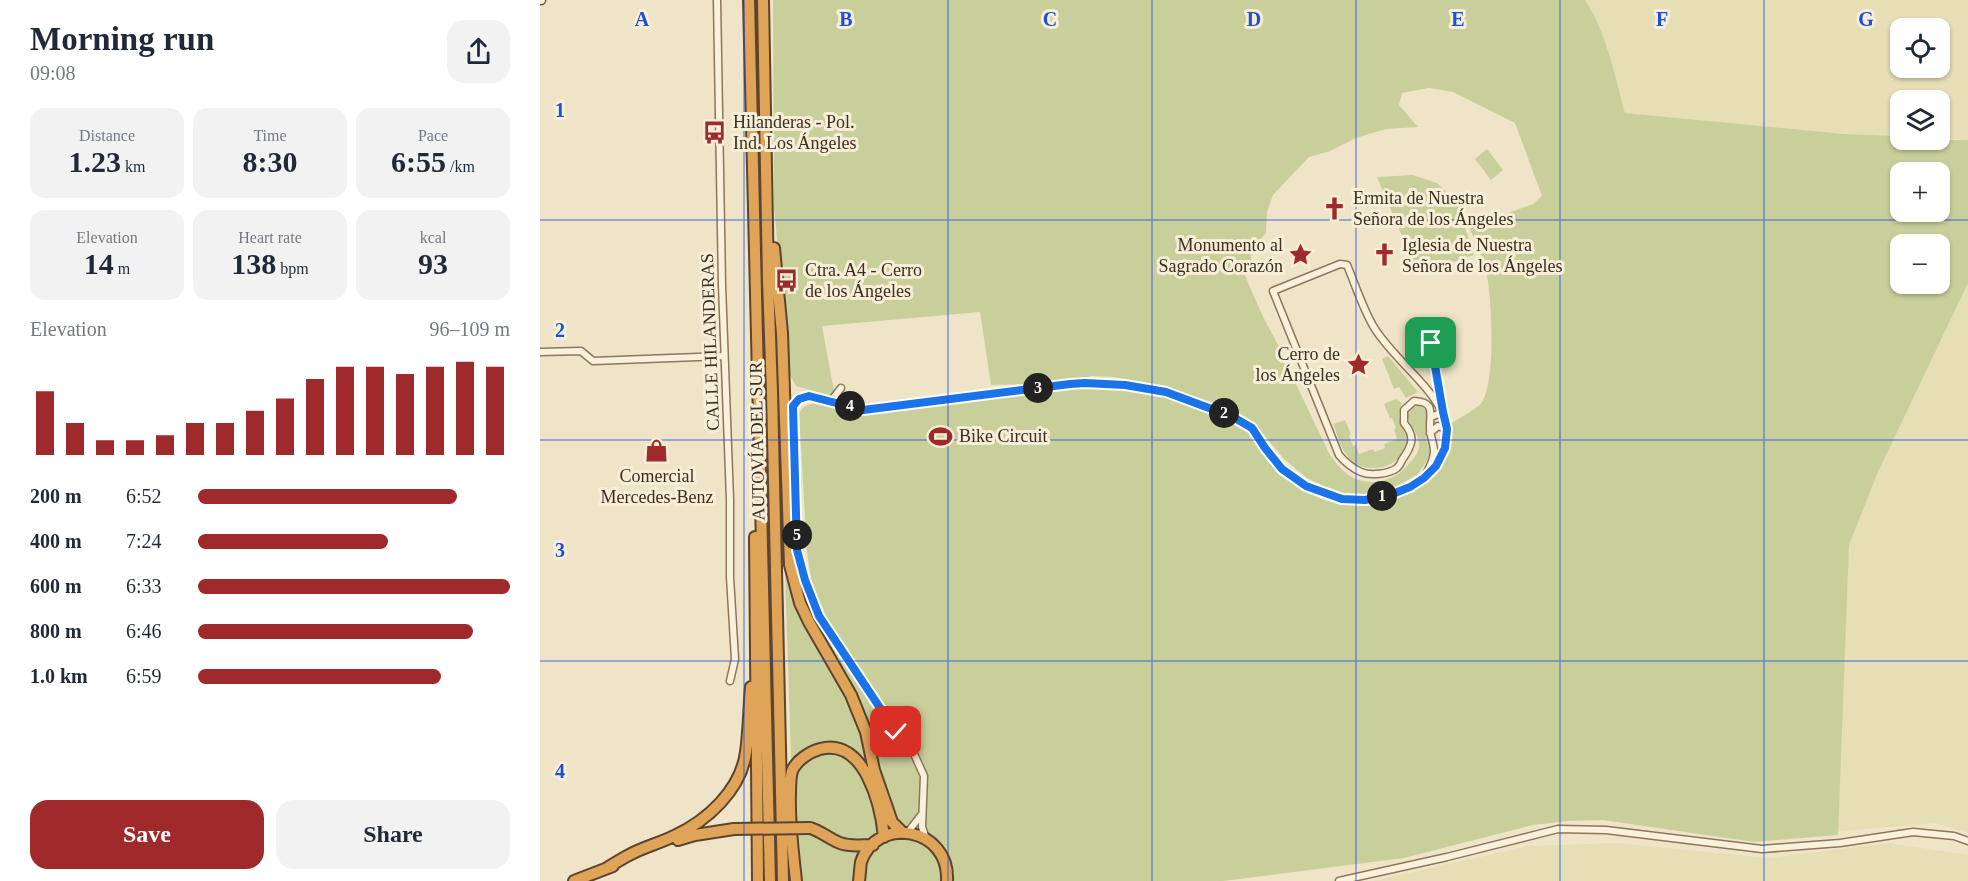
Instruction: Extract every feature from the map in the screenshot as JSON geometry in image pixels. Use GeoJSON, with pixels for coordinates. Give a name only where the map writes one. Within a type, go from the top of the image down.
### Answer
{"type":"FeatureCollection","features":[{"type":"Feature","properties":{"kind":"highway","name":"AUTOVÍA DEL SUR"},"geometry":{"type":"LineString","coordinates":[[749,0],[770,881]]}},
{"type":"Feature","properties":{"kind":"highway","name":"AUTOVÍA DEL SUR"},"geometry":{"type":"LineString","coordinates":[[763,0],[783,881]]}},
{"type":"Feature","properties":{"kind":"highway"},"geometry":{"type":"LineString","coordinates":[[767,199],[773,233],[782,333],[790,565],[800,603],[808,622],[851,695],[866,732],[874,770],[892,822],[905,832],[926,839],[937,847],[946,863],[947,881]]}},
{"type":"Feature","properties":{"kind":"highway"},"geometry":{"type":"LineString","coordinates":[[758,881],[755,519],[761,490]]}},
{"type":"Feature","properties":{"kind":"highway"},"geometry":{"type":"LineString","coordinates":[[607,868],[630,854],[693,826],[708,815],[732,787],[746,754],[752,652],[756,630]]}},
{"type":"Feature","properties":{"kind":"highway"},"geometry":{"type":"LineString","coordinates":[[796,881],[789,823],[792,772],[806,755],[815,750],[837,748],[855,757],[866,772],[882,816],[884,837]]}},
{"type":"Feature","properties":{"kind":"highway"},"geometry":{"type":"LineString","coordinates":[[573,881],[675,840],[734,829],[810,828],[840,843],[855,846],[873,845]]}},
{"type":"Feature","properties":{"kind":"highway"},"geometry":{"type":"LineString","coordinates":[[859,881],[861,862],[873,845],[884,837],[905,832]]}},
{"type":"Feature","properties":{"kind":"street","name":"CALLE HILANDERAS"},"geometry":{"type":"LineString","coordinates":[[717,0],[730,577],[735,659],[730,681]]}},
{"type":"Feature","properties":{"kind":"street"},"geometry":{"type":"LineString","coordinates":[[1424,478],[1432,462],[1434,450],[1430,433],[1432,412],[1429,405],[1422,401],[1414,400],[1404,410],[1404,423],[1412,437],[1410,449],[1397,468],[1383,473],[1363,473],[1349,466],[1339,455],[1273,291],[1341,264],[1347,265],[1374,328],[1443,412]]}},
{"type":"Feature","properties":{"kind":"street"},"geometry":{"type":"LineString","coordinates":[[926,839],[922,827],[924,776],[910,745],[896,732],[819,616],[805,580],[797,550],[793,406],[799,399],[809,396],[863,410],[1085,383],[1125,385],[1166,392],[1233,417],[1252,428],[1282,469],[1306,486],[1342,499],[1365,500],[1390,495],[1424,478],[1436,466],[1445,448],[1447,429],[1431,343]]}},
{"type":"Feature","properties":{"kind":"street"},"geometry":{"type":"LineString","coordinates":[[540,352],[581,351],[593,361],[724,356]]}},
{"type":"Feature","properties":{"kind":"street"},"geometry":{"type":"LineString","coordinates":[[831,401],[841,388]]}},
{"type":"Feature","properties":{"kind":"street"},"geometry":{"type":"LineString","coordinates":[[1431,417],[1443,412]]}},
{"type":"Feature","properties":{"kind":"street"},"geometry":{"type":"LineString","coordinates":[[1430,433],[1437,426],[1447,429]]}},
{"type":"Feature","properties":{"kind":"street"},"geometry":{"type":"LineString","coordinates":[[905,832],[922,814]]}},
{"type":"Feature","properties":{"kind":"street"},"geometry":{"type":"LineString","coordinates":[[1339,881],[1558,829],[1606,830],[1762,849],[1840,843],[1912,832],[1954,836],[1968,842]]}},
{"type":"Feature","properties":{"kind":"shaded area"},"geometry":{"type":"Polygon","coordinates":[[[1585,0],[1968,0],[1968,140],[1950,139],[1950,90],[1890,90],[1890,136],[1850,134],[1625,113],[1585,0]]]}},
{"type":"Feature","properties":{"kind":"shaded area"},"geometry":{"type":"Polygon","coordinates":[[[1968,282],[1968,833],[1935,823],[1832,832],[1849,544],[1907,393],[1968,282]]]}},
{"type":"Feature","properties":{"kind":"shaded area"},"geometry":{"type":"Polygon","coordinates":[[[1616,843],[1768,858],[1889,843],[1968,855],[1968,881],[1373,881],[1529,846],[1616,843]]]}},
{"type":"Feature","properties":{"kind":"green space","name":"Cerro de los Ángeles"},"geometry":{"type":"Polygon","coordinates":[[[773,0],[1585,0],[1604,40],[1625,113],[1845,134],[1890,136],[1890,150],[1950,150],[1950,140],[1968,140],[1968,283],[1877,474],[1849,545],[1838,835],[1754,842],[1603,820],[1567,821],[1533,825],[1404,858],[1223,881],[795,881],[785,573],[851,671],[889,710],[833,631],[812,585],[807,551],[799,413],[805,406],[814,403],[863,415],[1070,384],[1116,387],[1165,396],[1251,432],[1281,472],[1301,488],[1324,500],[1355,505],[1407,494],[1435,475],[1448,453],[1452,423],[1480,404],[1486,391],[1492,338],[1490,299],[1485,265],[1469,227],[1533,204],[1542,196],[1515,123],[1453,92],[1429,88],[1402,93],[1399,105],[1418,127],[1386,129],[1309,157],[1273,195],[1267,212],[1266,233],[1253,248],[1251,257],[1253,272],[1245,275],[1330,455],[1344,472],[1357,479],[1372,482],[1387,479],[1401,472],[1416,455],[1419,447],[1418,437],[1407,413],[1417,406],[1427,412],[1426,438],[1430,453],[1418,474],[1394,488],[1363,494],[1334,492],[1307,478],[1284,459],[1254,423],[1235,410],[1170,388],[1114,377],[1092,376],[1062,383],[991,385],[980,312],[822,326],[834,391],[833,397],[796,386],[790,375],[774,207],[773,0]]]}},
{"type":"Feature","properties":{"kind":"green space"},"geometry":{"type":"Polygon","coordinates":[[[1487,149],[1503,170],[1491,180],[1475,159],[1487,149]]]}},
{"type":"Feature","properties":{"kind":"green space"},"geometry":{"type":"Polygon","coordinates":[[[1413,175],[1437,183],[1457,202],[1474,255],[1418,274],[1377,177],[1413,175]]]}},
{"type":"Feature","properties":{"kind":"green space"},"geometry":{"type":"Polygon","coordinates":[[[1388,356],[1418,392],[1406,398],[1399,387],[1394,389],[1382,359],[1388,356]]]}},
{"type":"Feature","properties":{"kind":"green space"},"geometry":{"type":"Polygon","coordinates":[[[1396,399],[1402,403],[1399,417],[1407,439],[1404,451],[1399,458],[1384,467],[1367,468],[1352,461],[1340,444],[1333,424],[1345,420],[1353,446],[1356,445],[1359,454],[1373,449],[1375,452],[1385,448],[1384,444],[1397,439],[1394,429],[1396,428],[1384,404],[1396,399]]]}},
{"type":"Feature","properties":{"kind":"place","name":"Hilanderas - Pol. Ind. Los Ángeles"},"geometry":{"type":"Point","coordinates":[715,132]}},
{"type":"Feature","properties":{"kind":"place","name":"Ermita de Nuestra Señora de los Ángeles"},"geometry":{"type":"Point","coordinates":[1335,208]}},
{"type":"Feature","properties":{"kind":"place","name":"Monumento al Sagrado Corazón"},"geometry":{"type":"Point","coordinates":[1301,255]}},
{"type":"Feature","properties":{"kind":"place","name":"Iglesia de Nuestra Señora de los Ángeles"},"geometry":{"type":"Point","coordinates":[1384,255]}},
{"type":"Feature","properties":{"kind":"place","name":"Ctra. A4 - Cerro de los Ángeles"},"geometry":{"type":"Point","coordinates":[787,280]}},
{"type":"Feature","properties":{"kind":"place","name":"Cerro de los Ángeles"},"geometry":{"type":"Point","coordinates":[1358,364]}},
{"type":"Feature","properties":{"kind":"place","name":"Bike Circuit"},"geometry":{"type":"Point","coordinates":[941,436]}},
{"type":"Feature","properties":{"kind":"place","name":"Comercial Mercedes-Benz"},"geometry":{"type":"Point","coordinates":[657,450]}},
{"type":"Feature","properties":{"kind":"route"},"geometry":{"type":"LineString","coordinates":[[896,732],[819,616],[805,580],[797,550],[793,406],[799,399],[809,396],[863,410],[1085,383],[1125,385],[1166,392],[1233,417],[1252,428],[1282,469],[1306,486],[1342,499],[1365,500],[1390,495],[1424,478],[1436,466],[1445,448],[1448,435],[1431,343]]}}]}
